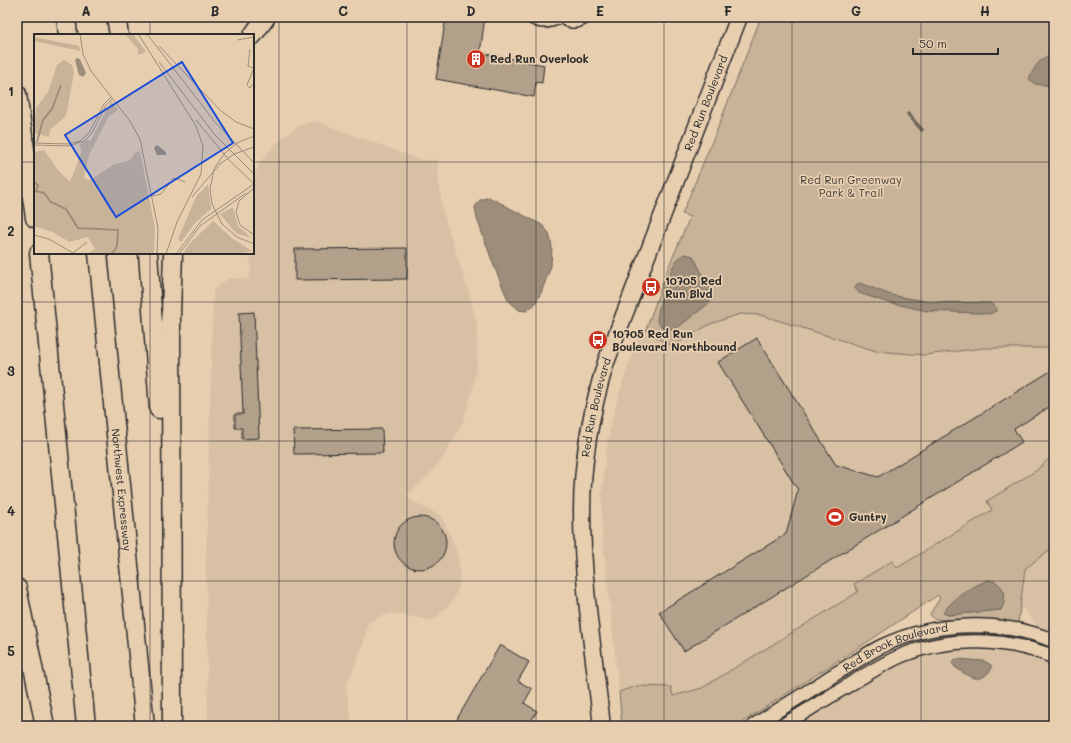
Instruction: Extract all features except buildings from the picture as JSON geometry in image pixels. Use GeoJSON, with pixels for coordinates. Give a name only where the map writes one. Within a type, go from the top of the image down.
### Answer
{"type":"FeatureCollection","features":[{"type":"Feature","properties":{"kind":"highway"},"geometry":{"type":"LineString","coordinates":[[66,17],[68,34]]}},
{"type":"Feature","properties":{"kind":"highway"},"geometry":{"type":"LineString","coordinates":[[116,17],[119,34]]}},
{"type":"Feature","properties":{"kind":"highway"},"geometry":{"type":"LineString","coordinates":[[254,34],[266,17]]}},
{"type":"Feature","properties":{"kind":"highway"},"geometry":{"type":"LineString","coordinates":[[17,94],[34,211]]}},
{"type":"Feature","properties":{"kind":"highway"},"geometry":{"type":"LineString","coordinates":[[39,254],[86,726]]}},
{"type":"Feature","properties":{"kind":"highway","name":"Northwest Expressway"},"geometry":{"type":"LineString","coordinates":[[98,254],[145,726]]}},
{"type":"Feature","properties":{"kind":"highway"},"geometry":{"type":"LineString","coordinates":[[148,254],[158,379],[171,650]]}},
{"type":"Feature","properties":{"kind":"highway"},"geometry":{"type":"LineString","coordinates":[[172,726],[171,312],[173,254]]}},
{"type":"Feature","properties":{"kind":"highway"},"geometry":{"type":"LineString","coordinates":[[17,588],[45,726]]}},
{"type":"Feature","properties":{"kind":"main road","name":"Red Run Boulevard"},"geometry":{"type":"LineString","coordinates":[[602,726],[583,546],[583,486],[589,434],[608,356],[739,17]]}},
{"type":"Feature","properties":{"kind":"street"},"geometry":{"type":"LineString","coordinates":[[532,17],[539,21],[546,22],[559,17]]}},
{"type":"Feature","properties":{"kind":"street"},"geometry":{"type":"LineString","coordinates":[[563,17],[575,22],[585,17]]}},
{"type":"Feature","properties":{"kind":"street","name":"Red Brook Boulevard"},"geometry":{"type":"LineString","coordinates":[[753,726],[882,646],[914,634],[952,627],[993,627],[1030,633],[1054,641]]}},
{"type":"Feature","properties":{"kind":"street","name":"Red Brook Boulevard"},"geometry":{"type":"LineString","coordinates":[[782,726],[873,670],[897,658],[918,650],[953,644],[990,642],[1024,647],[1054,657]]}},
{"type":"Feature","properties":{"kind":"shaded area"},"geometry":{"type":"Polygon","coordinates":[[[1054,54],[1054,86],[1035,84],[1029,79],[1035,67],[1045,57],[1054,54]]]}},
{"type":"Feature","properties":{"kind":"shaded area"},"geometry":{"type":"Polygon","coordinates":[[[315,121],[421,160],[438,160],[438,175],[443,213],[469,292],[477,326],[477,363],[472,392],[463,422],[444,456],[428,476],[406,496],[414,502],[441,516],[454,543],[458,558],[460,577],[458,589],[452,602],[433,621],[393,613],[378,617],[368,623],[362,648],[346,686],[352,726],[208,726],[206,563],[213,290],[229,278],[249,279],[251,271],[250,254],[254,254],[254,178],[259,164],[274,145],[298,126],[315,121]]]}},
{"type":"Feature","properties":{"kind":"shaded area"},"geometry":{"type":"Polygon","coordinates":[[[489,197],[542,225],[549,233],[552,247],[551,266],[541,293],[534,305],[526,311],[519,310],[508,300],[477,219],[475,207],[480,200],[489,197]]]}},
{"type":"Feature","properties":{"kind":"shaded area"},"geometry":{"type":"Polygon","coordinates":[[[685,254],[693,256],[713,298],[708,304],[676,329],[668,329],[662,327],[657,321],[659,307],[670,272],[678,259],[685,254]]]}},
{"type":"Feature","properties":{"kind":"shaded area"},"geometry":{"type":"Polygon","coordinates":[[[860,283],[891,295],[930,302],[990,303],[996,307],[996,311],[990,314],[927,311],[886,302],[859,293],[855,288],[857,284],[860,283]]]}},
{"type":"Feature","properties":{"kind":"shaded area"},"geometry":{"type":"Polygon","coordinates":[[[740,314],[761,315],[924,355],[984,348],[1054,348],[1054,454],[1037,470],[988,501],[993,509],[896,568],[892,561],[854,584],[859,592],[702,688],[673,696],[636,686],[619,692],[602,532],[602,493],[606,452],[611,423],[624,378],[639,335],[646,330],[662,341],[673,346],[710,324],[740,314]]]}},
{"type":"Feature","properties":{"kind":"shaded area"},"geometry":{"type":"Polygon","coordinates":[[[1054,546],[1054,726],[767,726],[886,654],[918,643],[936,638],[992,635],[1027,642],[1044,634],[1020,605],[1025,569],[1054,546]]]}},
{"type":"Feature","properties":{"kind":"shaded area"},"geometry":{"type":"Polygon","coordinates":[[[989,580],[999,584],[1004,591],[1004,600],[1001,610],[948,615],[943,613],[957,597],[975,586],[989,580]]]}},
{"type":"Feature","properties":{"kind":"shaded area"},"geometry":{"type":"Polygon","coordinates":[[[957,659],[984,661],[991,665],[992,668],[989,673],[982,678],[970,677],[954,666],[952,663],[957,659]]]}},
{"type":"Feature","properties":{"kind":"green space","name":"Red Run Greenway Park & Trail"},"geometry":{"type":"Polygon","coordinates":[[[761,17],[1054,17],[1054,348],[984,348],[924,355],[876,351],[761,315],[740,314],[710,324],[673,346],[662,341],[646,330],[666,273],[690,217],[682,214],[717,130],[761,17]]]}},
{"type":"Feature","properties":{"kind":"green space"},"geometry":{"type":"Polygon","coordinates":[[[1054,454],[1054,546],[1025,569],[1018,623],[934,619],[930,614],[940,598],[938,595],[736,726],[622,726],[619,692],[636,686],[671,687],[673,696],[702,688],[858,592],[854,584],[892,561],[897,568],[992,510],[987,501],[1037,470],[1054,454]],[[994,581],[948,615],[1001,610],[1005,593],[994,581]]]}},
{"type":"Feature","properties":{"kind":"waterway"},"geometry":{"type":"LineString","coordinates":[[908,114],[922,130]]}},
{"type":"Feature","properties":{"kind":"place","name":"Red Run Overlook"},"geometry":{"type":"Point","coordinates":[476,59]}},
{"type":"Feature","properties":{"kind":"place","name":"10705 Red Run Blvd"},"geometry":{"type":"Point","coordinates":[651,287]}},
{"type":"Feature","properties":{"kind":"place","name":"10705 Red Run Boulevard Northbound"},"geometry":{"type":"Point","coordinates":[598,340]}},
{"type":"Feature","properties":{"kind":"place","name":"Guntry"},"geometry":{"type":"Point","coordinates":[835,517]}}]}
